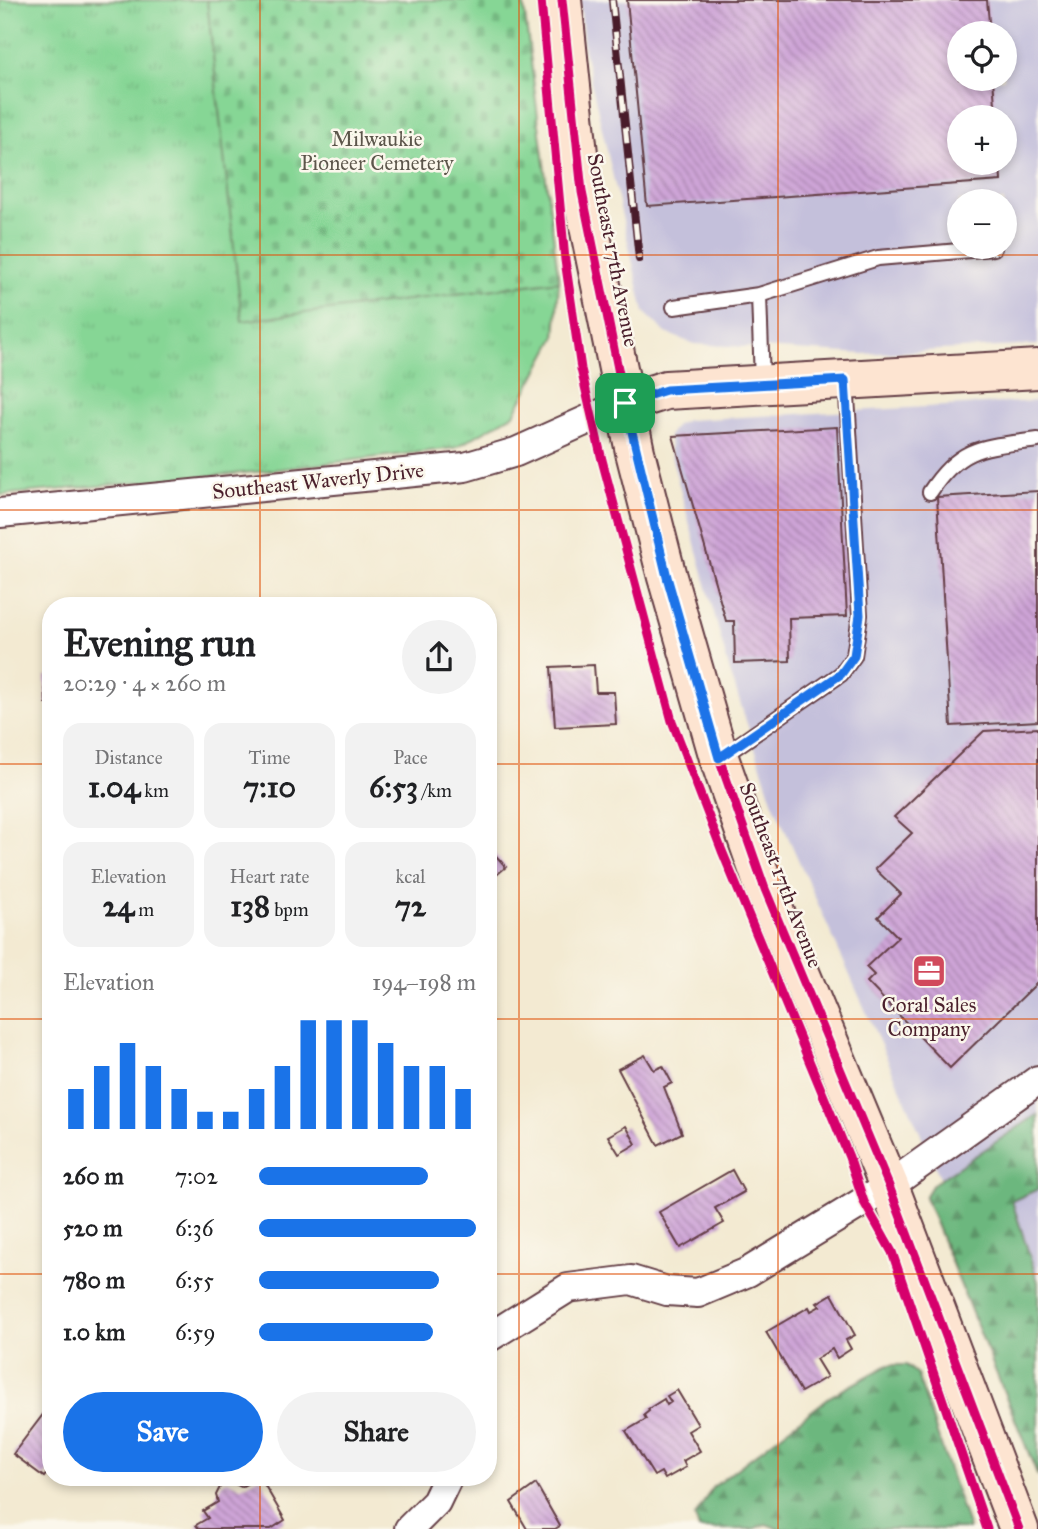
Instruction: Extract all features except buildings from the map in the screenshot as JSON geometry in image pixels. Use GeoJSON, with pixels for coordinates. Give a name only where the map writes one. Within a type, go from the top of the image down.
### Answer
{"type":"FeatureCollection","features":[{"type":"Feature","properties":{"kind":"main road","name":"Southeast 17th Avenue"},"geometry":{"type":"LineString","coordinates":[[562,0],[582,192],[625,403],[667,577],[719,758],[765,889],[889,1186],[1019,1529]]}},
{"type":"Feature","properties":{"kind":"main road"},"geometry":{"type":"LineString","coordinates":[[625,403],[666,390],[1038,369]]}},
{"type":"Feature","properties":{"kind":"street","name":"Southeast Waverly Drive"},"geometry":{"type":"LineString","coordinates":[[0,513],[465,467],[516,452],[625,403]]}},
{"type":"Feature","properties":{"kind":"street"},"geometry":{"type":"LineString","coordinates":[[497,1332],[568,1288],[631,1280],[667,1292],[698,1293],[748,1272],[889,1186],[913,1166],[1038,1080]]}},
{"type":"Feature","properties":{"kind":"street"},"geometry":{"type":"LineString","coordinates":[[409,1529],[436,1502],[444,1486]]}},
{"type":"Feature","properties":{"kind":"lane"},"geometry":{"type":"LineString","coordinates":[[674,307],[759,295],[878,258],[947,252]]}},
{"type":"Feature","properties":{"kind":"lane"},"geometry":{"type":"LineString","coordinates":[[759,295],[762,384]]}},
{"type":"Feature","properties":{"kind":"lane"},"geometry":{"type":"LineString","coordinates":[[719,758],[841,674],[854,656],[860,615],[845,380]]}},
{"type":"Feature","properties":{"kind":"lane"},"geometry":{"type":"LineString","coordinates":[[930,492],[946,467],[977,448],[1038,440]]}},
{"type":"Feature","properties":{"kind":"shaded area"},"geometry":{"type":"Polygon","coordinates":[[[580,0],[1038,0],[1038,345],[864,354],[694,344],[666,333],[644,312],[584,50],[580,0]]]}},
{"type":"Feature","properties":{"kind":"shaded area"},"geometry":{"type":"Polygon","coordinates":[[[1038,401],[1038,1433],[950,1200],[773,803],[730,672],[670,452],[669,435],[676,425],[687,420],[1038,401]]]}},
{"type":"Feature","properties":{"kind":"green space"},"geometry":{"type":"Polygon","coordinates":[[[0,0],[207,0],[243,320],[559,281],[555,338],[514,414],[455,448],[255,472],[0,495],[0,0]]]}},
{"type":"Feature","properties":{"kind":"green space","name":"Milwaukie Pioneer Cemetery"},"geometry":{"type":"Polygon","coordinates":[[[207,0],[523,0],[559,281],[242,321],[207,0]]]}},
{"type":"Feature","properties":{"kind":"green space"},"geometry":{"type":"Polygon","coordinates":[[[1038,1114],[1038,1189],[1012,1201],[1038,1282],[1038,1476],[925,1197],[933,1184],[1038,1114]]]}},
{"type":"Feature","properties":{"kind":"green space"},"geometry":{"type":"Polygon","coordinates":[[[888,1365],[906,1365],[917,1374],[969,1529],[779,1529],[766,1524],[753,1529],[699,1529],[695,1517],[712,1488],[831,1396],[888,1365]]]}},
{"type":"Feature","properties":{"kind":"railway"},"geometry":{"type":"LineString","coordinates":[[612,0],[639,259]]}},
{"type":"Feature","properties":{"kind":"cycle path"},"geometry":{"type":"LineString","coordinates":[[541,0],[565,260],[581,369],[602,460],[672,721],[722,851],[849,1157],[864,1202],[892,1252],[987,1529]]}},
{"type":"Feature","properties":{"kind":"cycle path"},"geometry":{"type":"LineString","coordinates":[[562,0],[582,192],[635,452],[667,577],[719,758],[765,889],[889,1186],[1019,1529]]}},
{"type":"Feature","properties":{"kind":"place","name":"Coral Sales Company"},"geometry":{"type":"Point","coordinates":[929,971]}},
{"type":"Feature","properties":{"kind":"route"},"geometry":{"type":"LineString","coordinates":[[845,380],[860,615],[854,656],[841,674],[719,758],[667,577],[625,403],[666,390],[845,380]]}}]}
